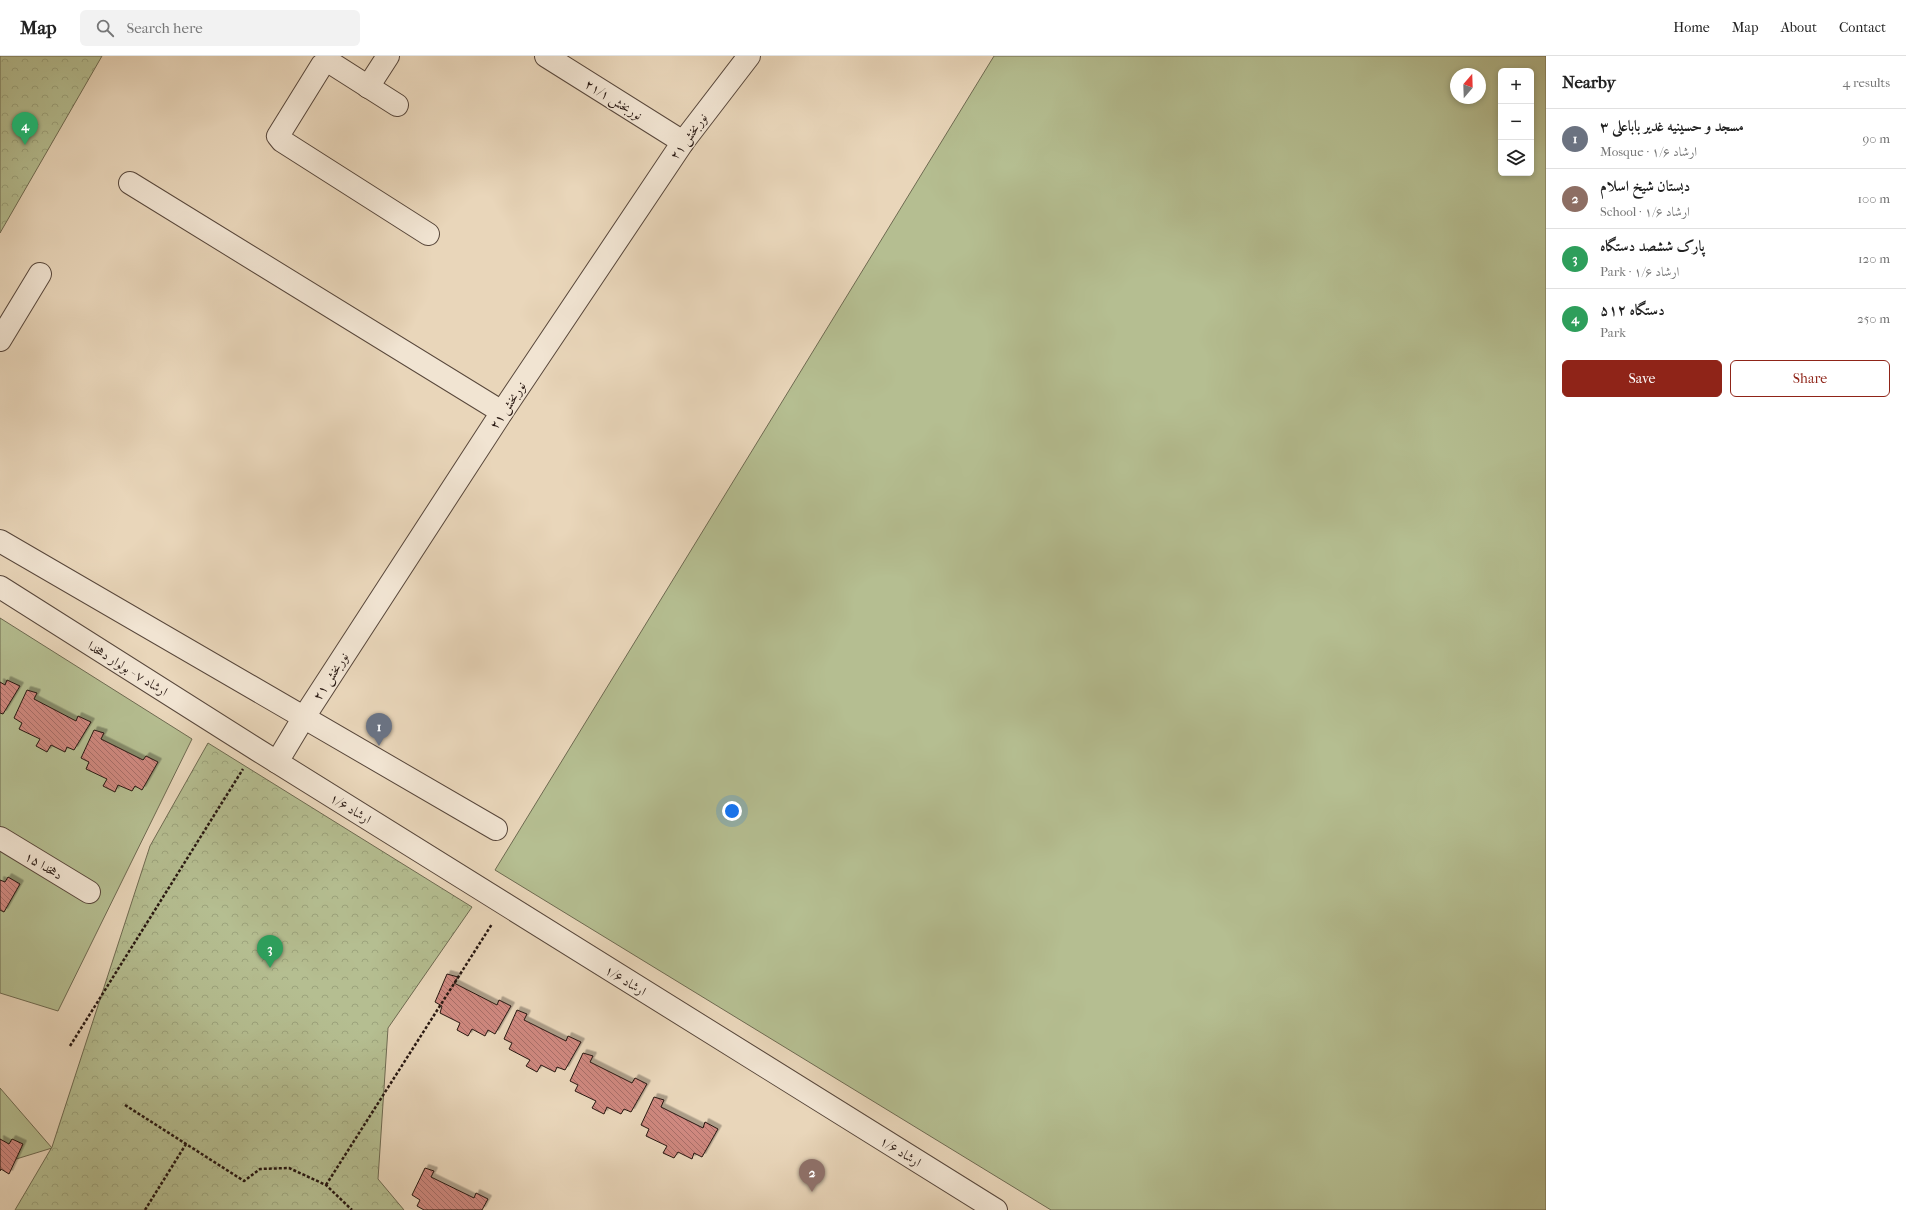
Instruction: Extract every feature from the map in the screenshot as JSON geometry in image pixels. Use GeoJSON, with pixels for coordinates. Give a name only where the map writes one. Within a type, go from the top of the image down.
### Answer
{"type":"FeatureCollection","features":[{"type":"Feature","properties":{"kind":"street"},"geometry":{"type":"LineString","coordinates":[[368,87],[388,56]]}},
{"type":"Feature","properties":{"kind":"street","name":"نوربخش ۲۱/۱"},"geometry":{"type":"LineString","coordinates":[[546,56],[683,142]]}},
{"type":"Feature","properties":{"kind":"street","name":"نوربخش ۲۱"},"geometry":{"type":"LineString","coordinates":[[277,762],[304,717],[502,412],[683,142],[749,56]]}},
{"type":"Feature","properties":{"kind":"street"},"geometry":{"type":"LineString","coordinates":[[397,104],[326,62],[322,65],[278,136],[282,141],[428,234]]}},
{"type":"Feature","properties":{"kind":"street"},"geometry":{"type":"LineString","coordinates":[[130,182],[502,412]]}},
{"type":"Feature","properties":{"kind":"street"},"geometry":{"type":"LineString","coordinates":[[0,340],[40,274]]}},
{"type":"Feature","properties":{"kind":"street"},"geometry":{"type":"LineString","coordinates":[[0,541],[496,829]]}},
{"type":"Feature","properties":{"kind":"street","name":"ارشاد ۷ - بولوار دهخدا"},"geometry":{"type":"LineString","coordinates":[[0,587],[256,748]]}},
{"type":"Feature","properties":{"kind":"street","name":"ارشاد ۱/۶"},"geometry":{"type":"LineString","coordinates":[[256,748],[996,1210]]}},
{"type":"Feature","properties":{"kind":"street","name":"دهخدا ۱۵"},"geometry":{"type":"LineString","coordinates":[[0,838],[89,892]]}},
{"type":"Feature","properties":{"kind":"path"},"geometry":{"type":"LineString","coordinates":[[70,1046],[256,748]]}},
{"type":"Feature","properties":{"kind":"path"},"geometry":{"type":"LineString","coordinates":[[326,1185],[505,904]]}},
{"type":"Feature","properties":{"kind":"path"},"geometry":{"type":"LineString","coordinates":[[125,1106],[244,1181],[260,1169],[289,1168],[326,1185],[352,1210]]}},
{"type":"Feature","properties":{"kind":"path"},"geometry":{"type":"LineString","coordinates":[[145,1210],[186,1144]]}},
{"type":"Feature","properties":{"kind":"green space"},"geometry":{"type":"Polygon","coordinates":[[[0,56],[102,56],[0,233],[0,56]]]}},
{"type":"Feature","properties":{"kind":"green space"},"geometry":{"type":"Polygon","coordinates":[[[994,56],[1546,56],[1546,1210],[1051,1210],[495,870],[994,56]]]}},
{"type":"Feature","properties":{"kind":"green space"},"geometry":{"type":"Polygon","coordinates":[[[0,618],[192,739],[58,1011],[0,993],[0,618]]]}},
{"type":"Feature","properties":{"kind":"green space"},"geometry":{"type":"Polygon","coordinates":[[[208,743],[472,907],[388,1028],[378,1179],[404,1210],[15,1210],[52,1147],[150,846],[208,743]]]}},
{"type":"Feature","properties":{"kind":"green space"},"geometry":{"type":"Polygon","coordinates":[[[0,1088],[52,1148],[0,1164],[0,1088]]]}},
{"type":"Feature","properties":{"kind":"building"},"geometry":{"type":"Polygon","coordinates":[[[7,680],[20,686],[3,714],[0,713],[0,682],[5,685],[7,680]]]}},
{"type":"Feature","properties":{"kind":"building"},"geometry":{"type":"Polygon","coordinates":[[[27,690],[37,693],[34,699],[76,721],[78,716],[91,722],[74,750],[67,747],[65,752],[51,745],[47,752],[36,746],[40,739],[19,729],[22,723],[14,718],[27,690]]]}},
{"type":"Feature","properties":{"kind":"building"},"geometry":{"type":"Polygon","coordinates":[[[94,730],[104,733],[101,739],[143,760],[146,756],[158,762],[142,790],[135,786],[132,791],[118,785],[115,792],[103,786],[107,779],[86,769],[89,762],[81,758],[94,730]]]}},
{"type":"Feature","properties":{"kind":"building"},"geometry":{"type":"Polygon","coordinates":[[[8,877],[20,884],[4,912],[0,910],[0,880],[5,882],[8,877]]]}},
{"type":"Feature","properties":{"kind":"building"},"geometry":{"type":"Polygon","coordinates":[[[447,974],[458,977],[454,983],[497,1005],[499,1000],[511,1006],[495,1034],[488,1030],[485,1036],[472,1029],[468,1036],[457,1030],[460,1023],[440,1013],[442,1006],[435,1002],[447,974]]]}},
{"type":"Feature","properties":{"kind":"building"},"geometry":{"type":"Polygon","coordinates":[[[517,1010],[527,1014],[524,1020],[566,1041],[568,1036],[581,1042],[565,1070],[557,1067],[555,1072],[541,1065],[537,1072],[526,1066],[530,1060],[509,1049],[512,1043],[504,1039],[517,1010]]]}},
{"type":"Feature","properties":{"kind":"building"},"geometry":{"type":"Polygon","coordinates":[[[583,1053],[593,1056],[590,1062],[632,1083],[635,1078],[647,1084],[631,1112],[624,1109],[621,1114],[607,1107],[604,1114],[592,1108],[596,1101],[575,1091],[578,1085],[570,1081],[583,1053]]]}},
{"type":"Feature","properties":{"kind":"building"},"geometry":{"type":"Polygon","coordinates":[[[654,1097],[664,1100],[661,1107],[703,1128],[705,1122],[718,1129],[702,1157],[694,1153],[692,1159],[678,1152],[674,1158],[663,1153],[667,1146],[646,1136],[649,1129],[641,1125],[654,1097]]]}},
{"type":"Feature","properties":{"kind":"building"},"geometry":{"type":"Polygon","coordinates":[[[0,1139],[9,1144],[12,1139],[23,1144],[9,1174],[1,1169],[0,1171],[0,1139]]]}},
{"type":"Feature","properties":{"kind":"building"},"geometry":{"type":"Polygon","coordinates":[[[425,1168],[434,1171],[431,1177],[474,1198],[476,1193],[488,1199],[482,1210],[424,1210],[417,1206],[420,1200],[412,1195],[425,1168]]]}},
{"type":"Feature","properties":{"kind":"place","name":"۵۱۲ دستگاه"},"geometry":{"type":"Point","coordinates":[25,145]}},
{"type":"Feature","properties":{"kind":"place","name":"مسجد و حسینیه غدیر باباعلی ۳"},"geometry":{"type":"Point","coordinates":[379,746]}},
{"type":"Feature","properties":{"kind":"place","name":"پارک‌ ششصد دستگاه"},"geometry":{"type":"Point","coordinates":[270,968]}},
{"type":"Feature","properties":{"kind":"place","name":"دبستان شیخ اسلام"},"geometry":{"type":"Point","coordinates":[812,1192]}}]}
